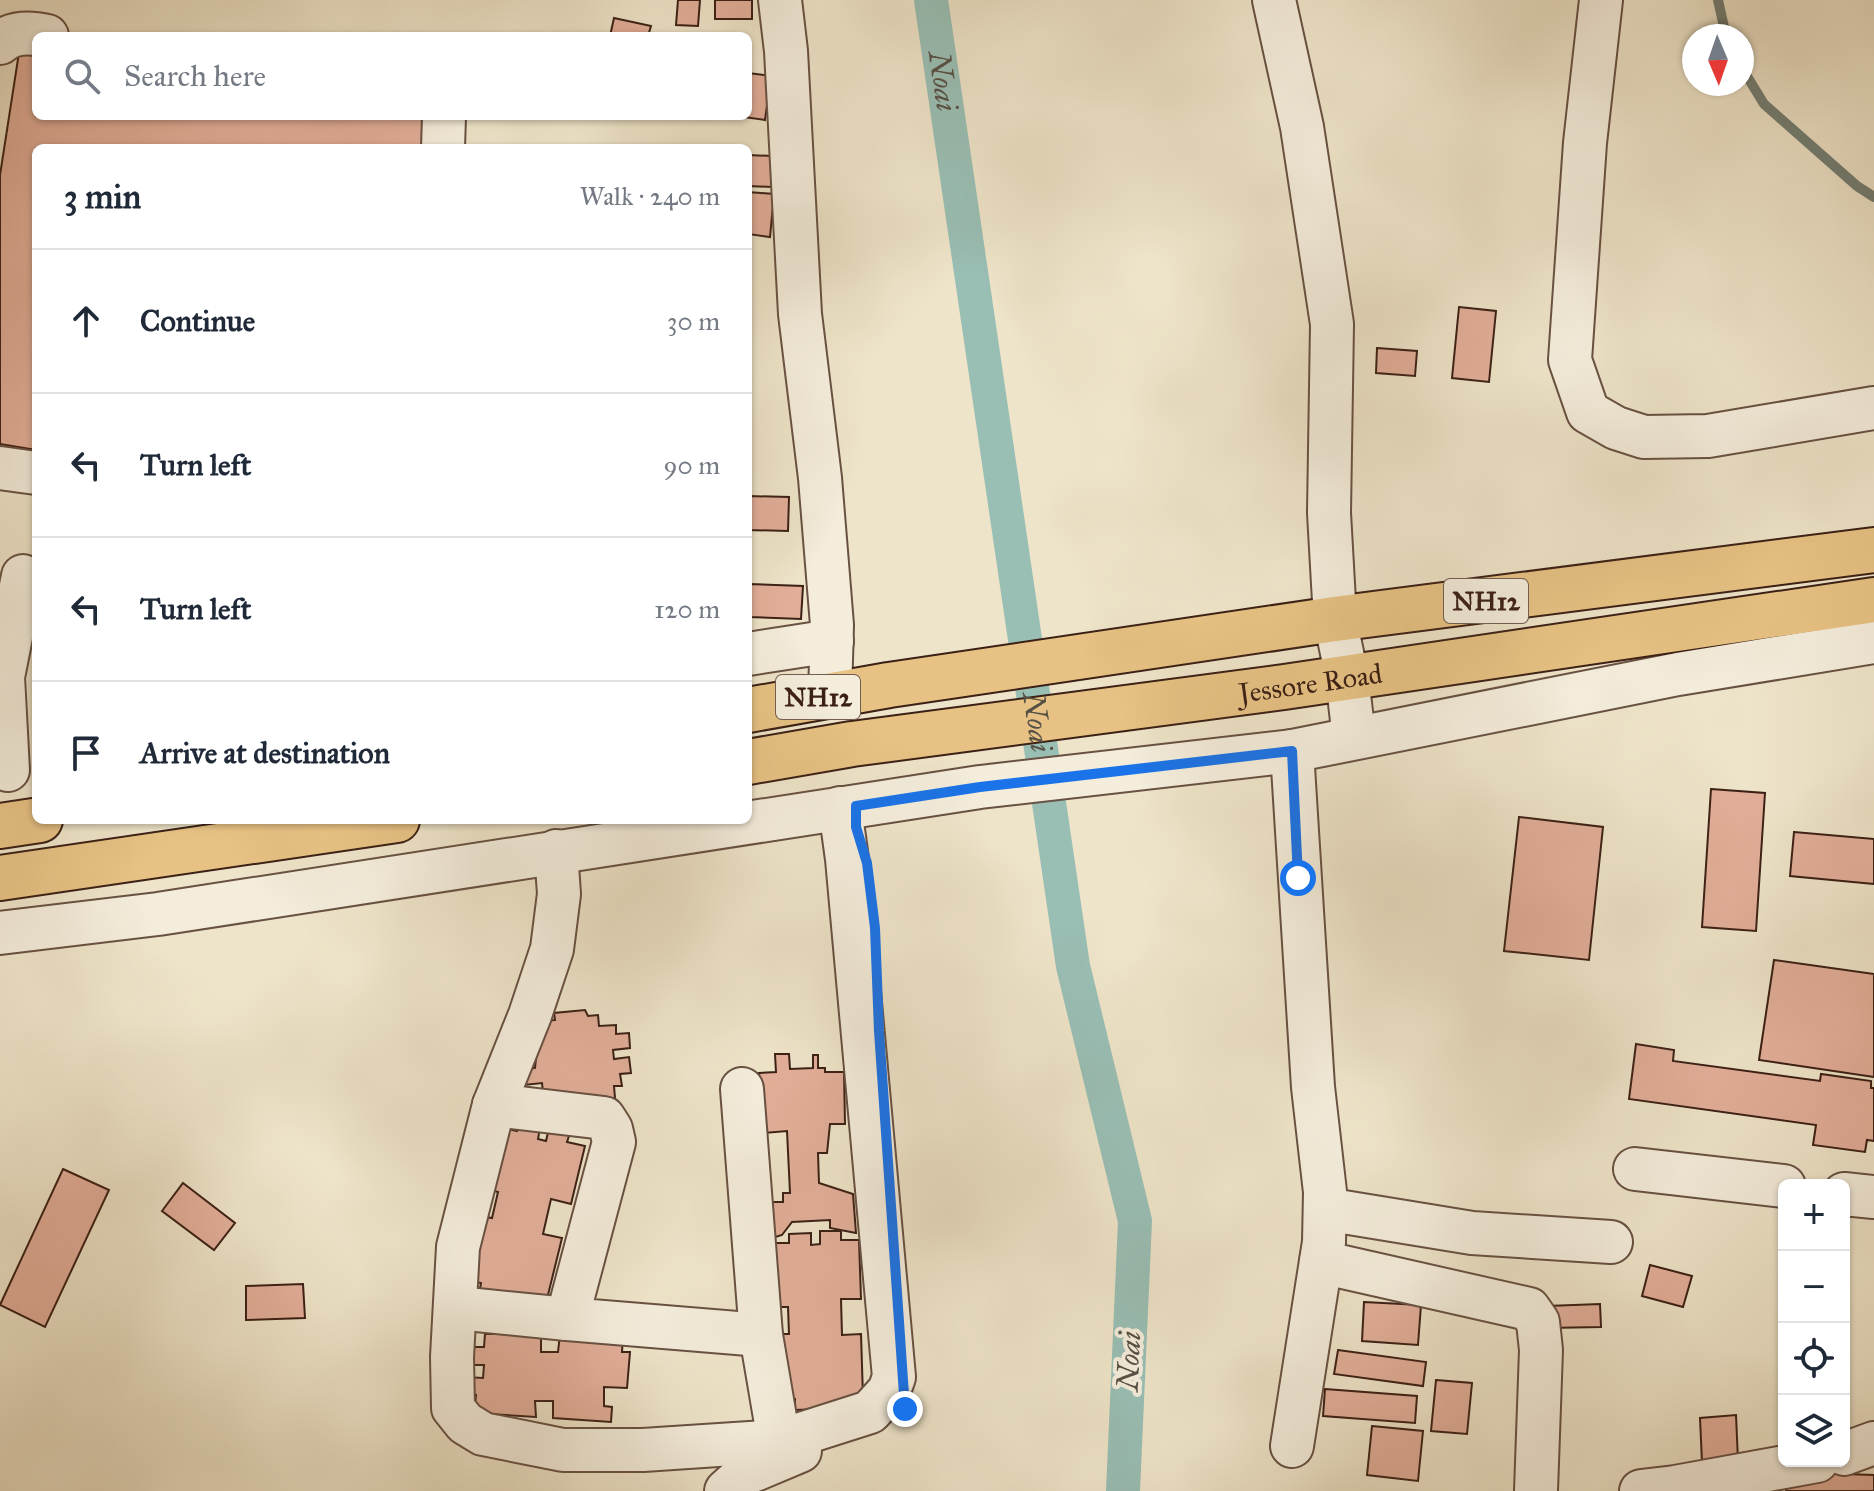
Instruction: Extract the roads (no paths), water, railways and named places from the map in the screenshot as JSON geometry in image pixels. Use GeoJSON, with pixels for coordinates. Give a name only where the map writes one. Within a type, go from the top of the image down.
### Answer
{"type":"FeatureCollection","features":[{"type":"Feature","properties":{"kind":"highway","name":"NH12"},"geometry":{"type":"LineString","coordinates":[[752,709],[889,685],[1335,619],[1874,550]]}},
{"type":"Feature","properties":{"kind":"highway","name":"Jessore Road"},"geometry":{"type":"LineString","coordinates":[[752,761],[852,744],[1347,677],[1874,600]]}},
{"type":"Feature","properties":{"kind":"highway"},"geometry":{"type":"LineString","coordinates":[[0,826],[32,821]]}},
{"type":"Feature","properties":{"kind":"highway"},"geometry":{"type":"LineString","coordinates":[[0,878],[370,824]]}},
{"type":"Feature","properties":{"kind":"street"},"geometry":{"type":"LineString","coordinates":[[780,0],[786,51],[800,314],[820,478],[832,641],[830,695]]}},
{"type":"Feature","properties":{"kind":"street"},"geometry":{"type":"LineString","coordinates":[[1274,0],[1302,127],[1332,324],[1329,513],[1335,619],[1347,677],[1354,738]]}},
{"type":"Feature","properties":{"kind":"street"},"geometry":{"type":"LineString","coordinates":[[1601,0],[1585,143],[1570,360],[1588,412],[1616,428],[1644,437],[1708,436],[1874,408]]}},
{"type":"Feature","properties":{"kind":"street"},"geometry":{"type":"LineString","coordinates":[[0,43],[3,39],[32,33]]}},
{"type":"Feature","properties":{"kind":"street"},"geometry":{"type":"LineString","coordinates":[[443,144],[444,120]]}},
{"type":"Feature","properties":{"kind":"street"},"geometry":{"type":"LineString","coordinates":[[0,468],[32,472]]}},
{"type":"Feature","properties":{"kind":"street"},"geometry":{"type":"LineString","coordinates":[[15,769],[3,677],[23,576]]}},
{"type":"Feature","properties":{"kind":"street"},"geometry":{"type":"LineString","coordinates":[[752,653],[832,641]]}},
{"type":"Feature","properties":{"kind":"street"},"geometry":{"type":"LineString","coordinates":[[752,821],[918,796],[1292,751],[1678,674],[1874,642]]}},
{"type":"Feature","properties":{"kind":"street"},"geometry":{"type":"LineString","coordinates":[[1292,751],[1299,893],[1325,1209],[1321,1262],[1292,1446]]}},
{"type":"Feature","properties":{"kind":"street"},"geometry":{"type":"LineString","coordinates":[[726,1491],[745,1474],[798,1451],[892,1427],[901,1421],[905,1409],[879,1031],[875,928],[867,863],[856,827],[834,809],[798,753]]}},
{"type":"Feature","properties":{"kind":"street"},"geometry":{"type":"LineString","coordinates":[[556,851],[559,894],[552,949],[494,1105],[458,1247],[452,1357],[453,1408],[465,1423],[483,1434],[563,1450],[643,1450],[779,1441],[870,1412],[889,1391],[894,1377],[847,859],[834,809]]}},
{"type":"Feature","properties":{"kind":"street"},"geometry":{"type":"LineString","coordinates":[[0,933],[158,914],[735,824]]}},
{"type":"Feature","properties":{"kind":"street"},"geometry":{"type":"LineString","coordinates":[[742,1089],[761,1335],[779,1441]]}},
{"type":"Feature","properties":{"kind":"street"},"geometry":{"type":"LineString","coordinates":[[494,1105],[604,1118],[611,1129],[614,1142],[567,1319]]}},
{"type":"Feature","properties":{"kind":"street"},"geometry":{"type":"LineString","coordinates":[[1635,1169],[1778,1185]]}},
{"type":"Feature","properties":{"kind":"street"},"geometry":{"type":"LineString","coordinates":[[1850,1195],[1874,1197]]}},
{"type":"Feature","properties":{"kind":"street"},"geometry":{"type":"LineString","coordinates":[[1325,1209],[1472,1233],[1611,1242]]}},
{"type":"Feature","properties":{"kind":"street"},"geometry":{"type":"LineString","coordinates":[[1321,1262],[1529,1309],[1538,1322],[1541,1350],[1536,1491]]}},
{"type":"Feature","properties":{"kind":"street"},"geometry":{"type":"LineString","coordinates":[[457,1308],[761,1335]]}},
{"type":"Feature","properties":{"kind":"street"},"geometry":{"type":"LineString","coordinates":[[1850,1452],[1874,1443]]}},
{"type":"Feature","properties":{"kind":"street"},"geometry":{"type":"LineString","coordinates":[[1664,1490],[1785,1467]]}},
{"type":"Feature","properties":{"kind":"waterway","name":"Noai"},"geometry":{"type":"LineString","coordinates":[[931,0],[1073,966],[1135,1221],[1123,1491]]}},
{"type":"Feature","properties":{"kind":"waterway"},"geometry":{"type":"LineString","coordinates":[[1718,0],[1723,24]]}},
{"type":"Feature","properties":{"kind":"waterway"},"geometry":{"type":"LineString","coordinates":[[1754,88],[1764,104],[1857,186],[1874,197]]}}]}
